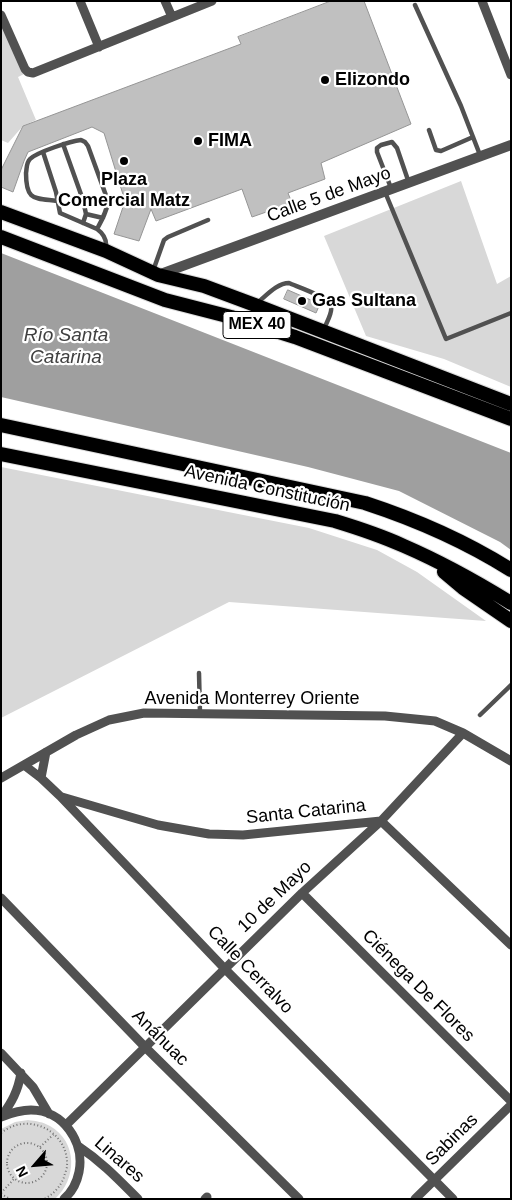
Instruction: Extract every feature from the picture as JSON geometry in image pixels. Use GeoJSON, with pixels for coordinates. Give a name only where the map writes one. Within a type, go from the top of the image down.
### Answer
{"type":"FeatureCollection","features":[{"type":"Feature","properties":{"kind":"highway","name":"MEX 40"},"geometry":{"type":"LineString","coordinates":[[1,212],[106,252],[155,274],[204,286],[324,330],[511,404]]}},
{"type":"Feature","properties":{"kind":"highway","name":"MEX 40"},"geometry":{"type":"LineString","coordinates":[[1,237],[165,300],[231,317],[296,337],[511,419]]}},
{"type":"Feature","properties":{"kind":"highway","name":"Avenida Constitución"},"geometry":{"type":"LineString","coordinates":[[1,426],[365,503],[448,535],[511,570]]}},
{"type":"Feature","properties":{"kind":"highway","name":"Avenida Constitución"},"geometry":{"type":"LineString","coordinates":[[1,454],[335,521],[383,537],[429,558],[511,603]]}},
{"type":"Feature","properties":{"kind":"highway"},"geometry":{"type":"LineString","coordinates":[[429,558],[463,588],[511,621]]}},
{"type":"Feature","properties":{"kind":"street"},"geometry":{"type":"LineString","coordinates":[[80,1],[99,46]]}},
{"type":"Feature","properties":{"kind":"street"},"geometry":{"type":"LineString","coordinates":[[165,1],[172,17]]}},
{"type":"Feature","properties":{"kind":"street"},"geometry":{"type":"LineString","coordinates":[[1,14],[25,69],[33,73],[212,1]]}},
{"type":"Feature","properties":{"kind":"street"},"geometry":{"type":"LineString","coordinates":[[482,1],[511,76]]}},
{"type":"Feature","properties":{"kind":"street","name":"Calle 5 de Mayo"},"geometry":{"type":"LineString","coordinates":[[155,274],[511,145]]}},
{"type":"Feature","properties":{"kind":"street","name":"Avenida Monterrey Oriente"},"geometry":{"type":"LineString","coordinates":[[1,778],[76,735],[108,720],[144,714],[385,716],[436,722],[463,733],[511,761]]}},
{"type":"Feature","properties":{"kind":"street","name":"10 de Mayo"},"geometry":{"type":"LineString","coordinates":[[66,1125],[302,893],[381,821],[463,733]]}},
{"type":"Feature","properties":{"kind":"street"},"geometry":{"type":"LineString","coordinates":[[41,778],[46,752]]}},
{"type":"Feature","properties":{"kind":"street","name":"Calle Cerralvo"},"geometry":{"type":"LineString","coordinates":[[24,765],[60,796],[224,969],[453,1199]]}},
{"type":"Feature","properties":{"kind":"street","name":"Santa Catarina"},"geometry":{"type":"LineString","coordinates":[[60,796],[158,824],[208,834],[243,835],[381,821],[511,945]]}},
{"type":"Feature","properties":{"kind":"street","name":"Ciénega De Flores"},"geometry":{"type":"LineString","coordinates":[[302,893],[511,1103]]}},
{"type":"Feature","properties":{"kind":"street","name":"Anáhuac"},"geometry":{"type":"LineString","coordinates":[[1,898],[145,1048],[299,1199]]}},
{"type":"Feature","properties":{"kind":"street"},"geometry":{"type":"LineString","coordinates":[[1,1053],[21,1073],[40,1097],[49,1114]]}},
{"type":"Feature","properties":{"kind":"street"},"geometry":{"type":"LineString","coordinates":[[1,1117],[17,1091],[21,1073]]}},
{"type":"Feature","properties":{"kind":"street","name":"Sabinas"},"geometry":{"type":"LineString","coordinates":[[415,1199],[511,1103]]}},
{"type":"Feature","properties":{"kind":"street"},"geometry":{"type":"LineString","coordinates":[[1,1117],[16,1111],[33,1110],[49,1114],[66,1125],[78,1146],[80,1164],[77,1181],[64,1199]]}},
{"type":"Feature","properties":{"kind":"street","name":"Linares"},"geometry":{"type":"LineString","coordinates":[[78,1146],[106,1167],[138,1199]]}},
{"type":"Feature","properties":{"kind":"lane"},"geometry":{"type":"LineString","coordinates":[[414,5],[461,106],[481,156]]}},
{"type":"Feature","properties":{"kind":"lane"},"geometry":{"type":"LineString","coordinates":[[429,130],[436,150],[441,151],[473,138]]}},
{"type":"Feature","properties":{"kind":"lane"},"geometry":{"type":"LineString","coordinates":[[58,201],[37,199],[29,193],[26,187],[27,164],[33,157],[42,152],[81,140],[88,146],[108,202],[98,229]]}},
{"type":"Feature","properties":{"kind":"lane"},"geometry":{"type":"LineString","coordinates":[[409,183],[395,144],[392,142],[376,148],[388,191],[446,339],[511,313]]}},
{"type":"Feature","properties":{"kind":"lane"},"geometry":{"type":"LineString","coordinates":[[63,144],[83,200],[86,214],[83,223]]}},
{"type":"Feature","properties":{"kind":"lane"},"geometry":{"type":"LineString","coordinates":[[42,152],[56,192],[60,213],[102,232],[106,243],[106,252]]}},
{"type":"Feature","properties":{"kind":"lane"},"geometry":{"type":"LineString","coordinates":[[86,214],[103,218]]}},
{"type":"Feature","properties":{"kind":"lane"},"geometry":{"type":"LineString","coordinates":[[155,274],[164,240],[208,220]]}},
{"type":"Feature","properties":{"kind":"lane"},"geometry":{"type":"LineString","coordinates":[[255,305],[279,286],[289,283],[329,302],[331,312],[324,330]]}},
{"type":"Feature","properties":{"kind":"lane"},"geometry":{"type":"LineString","coordinates":[[199,673],[200,714]]}},
{"type":"Feature","properties":{"kind":"lane"},"geometry":{"type":"LineString","coordinates":[[480,715],[511,685]]}},
{"type":"Feature","properties":{"kind":"path"},"geometry":{"type":"LineString","coordinates":[[1,1132],[19,1124],[31,1123],[44,1126],[54,1134],[64,1148],[67,1166],[62,1183],[50,1196],[44,1199]]}},
{"type":"Feature","properties":{"kind":"path"},"geometry":{"type":"LineString","coordinates":[[40,1148],[54,1134]]}},
{"type":"Feature","properties":{"kind":"path"},"geometry":{"type":"LineString","coordinates":[[27,1142],[40,1148],[47,1158],[48,1165],[43,1177],[38,1181],[26,1184],[14,1179],[9,1174],[7,1167],[9,1153],[14,1147],[27,1142]]}},
{"type":"Feature","properties":{"kind":"path"},"geometry":{"type":"LineString","coordinates":[[10,1199],[1,1194],[14,1179]]}},
{"type":"Feature","properties":{"kind":"shaded area"},"geometry":{"type":"Polygon","coordinates":[[[1,15],[28,72],[18,77],[36,120],[23,126],[8,143],[1,140],[1,15]]]}},
{"type":"Feature","properties":{"kind":"shaded area"},"geometry":{"type":"Polygon","coordinates":[[[461,181],[497,284],[511,276],[511,387],[444,359],[366,336],[324,236],[461,181]]]}},
{"type":"Feature","properties":{"kind":"shaded area"},"geometry":{"type":"Polygon","coordinates":[[[1,467],[309,528],[377,550],[417,572],[486,621],[229,602],[1,718],[1,467]]]}},
{"type":"Feature","properties":{"kind":"shaded area"},"geometry":{"type":"Polygon","coordinates":[[[28,1120],[50,1126],[66,1141],[71,1161],[67,1181],[55,1199],[1,1199],[1,1129],[15,1122],[28,1120]]]}},
{"type":"Feature","properties":{"kind":"water","name":"Río Santa Catarina"},"geometry":{"type":"Polygon","coordinates":[[[1,253],[511,453],[511,550],[500,542],[399,491],[308,467],[1,397],[1,253]]]}},
{"type":"Feature","properties":{"kind":"building"},"geometry":{"type":"Polygon","coordinates":[[[331,1],[364,1],[411,124],[321,163],[325,179],[288,193],[292,203],[252,217],[242,189],[156,221],[151,209],[139,241],[114,234],[125,201],[104,133],[92,127],[28,152],[13,192],[1,187],[1,170],[23,126],[241,44],[238,37],[331,1]]]}},
{"type":"Feature","properties":{"kind":"building","name":"Gas Sultana"},"geometry":{"type":"Polygon","coordinates":[[[288,290],[320,304],[316,313],[284,299],[288,290]]]}},
{"type":"Feature","properties":{"kind":"place","name":"Elizondo"},"geometry":{"type":"Point","coordinates":[325,80]}},
{"type":"Feature","properties":{"kind":"place","name":"FIMA"},"geometry":{"type":"Point","coordinates":[198,141]}},
{"type":"Feature","properties":{"kind":"place","name":"Plaza Comercial Matz"},"geometry":{"type":"Point","coordinates":[124,161]}},
{"type":"Feature","properties":{"kind":"place","name":"Gas Sultana"},"geometry":{"type":"Point","coordinates":[302,301]}}]}
